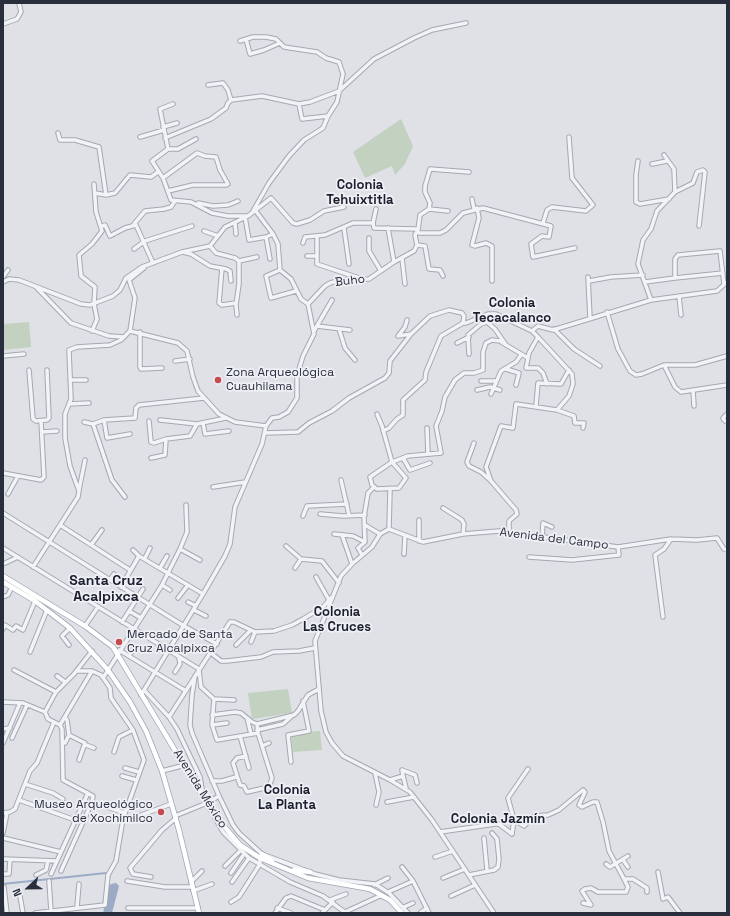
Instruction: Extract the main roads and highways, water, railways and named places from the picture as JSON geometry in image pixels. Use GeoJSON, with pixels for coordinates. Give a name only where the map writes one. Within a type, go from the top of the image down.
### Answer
{"type":"FeatureCollection","features":[{"type":"Feature","properties":{"kind":"main road","name":"Avenida México"},"geometry":{"type":"LineString","coordinates":[[3,576],[85,626],[119,653],[141,695],[185,765],[212,812],[234,839],[260,859],[314,879],[370,889],[382,895],[402,913]]}},
{"type":"Feature","properties":{"kind":"main road"},"geometry":{"type":"LineString","coordinates":[[3,582],[54,614],[70,628],[108,670],[130,702],[146,731],[162,771],[198,911]]}},
{"type":"Feature","properties":{"kind":"main road"},"geometry":{"type":"LineString","coordinates":[[54,614],[58,609]]}},
{"type":"Feature","properties":{"kind":"main road"},"geometry":{"type":"LineString","coordinates":[[62,621],[66,614]]}},
{"type":"Feature","properties":{"kind":"main road"},"geometry":{"type":"LineString","coordinates":[[290,870],[310,872]]}},
{"type":"Feature","properties":{"kind":"water"},"geometry":{"type":"Polygon","coordinates":[[[106,872],[106,874],[3,885],[3,883],[106,872]]]}},
{"type":"Feature","properties":{"kind":"water"},"geometry":{"type":"Polygon","coordinates":[[[116,883],[119,886],[112,913],[103,913],[109,886],[116,883]]]}},
{"type":"Feature","properties":{"kind":"place","name":"Zona Arqueológica Cuauhilama"},"geometry":{"type":"Point","coordinates":[218,380]}},
{"type":"Feature","properties":{"kind":"place","name":"Mercado de Santa Cruz Alcalpixca"},"geometry":{"type":"Point","coordinates":[119,642]}},
{"type":"Feature","properties":{"kind":"place","name":"Museo Arqueológico de Xochimilco"},"geometry":{"type":"Point","coordinates":[161,812]}},
{"type":"Feature","properties":{"kind":"district","name":"Colonia Tehuixtitla"},"geometry":{"type":"Point","coordinates":[360,192]}},
{"type":"Feature","properties":{"kind":"district","name":"Colonia Tecacalanco"},"geometry":{"type":"Point","coordinates":[512,310]}},
{"type":"Feature","properties":{"kind":"district","name":"Santa Cruz Acalpixca"},"geometry":{"type":"Point","coordinates":[106,590]}},
{"type":"Feature","properties":{"kind":"district","name":"Colonia Las Cruces"},"geometry":{"type":"Point","coordinates":[337,620]}},
{"type":"Feature","properties":{"kind":"district","name":"Colonia La Planta"},"geometry":{"type":"Point","coordinates":[287,798]}},
{"type":"Feature","properties":{"kind":"district","name":"Colonia Jazmín"},"geometry":{"type":"Point","coordinates":[498,819]}}]}
